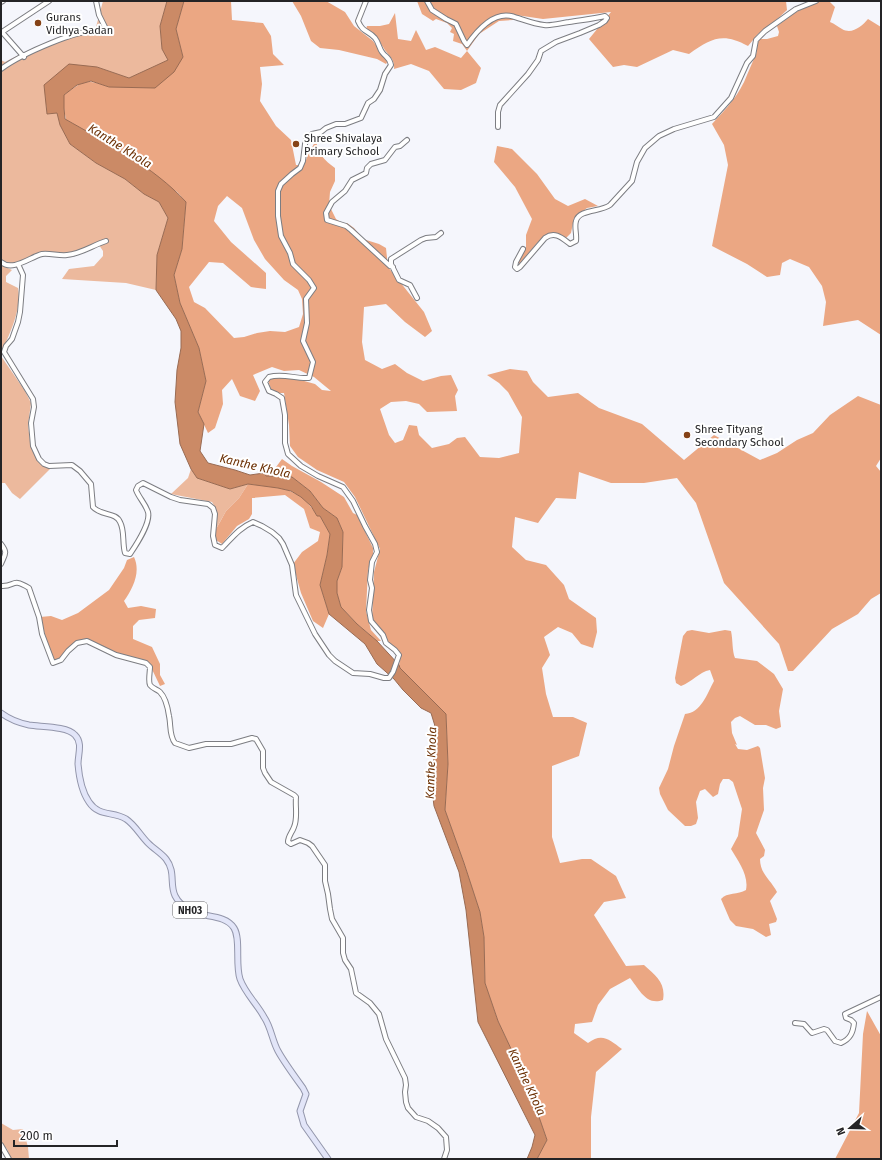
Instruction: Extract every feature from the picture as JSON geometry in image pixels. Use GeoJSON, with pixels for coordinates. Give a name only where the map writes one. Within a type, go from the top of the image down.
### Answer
{"type":"FeatureCollection","features":[{"type":"Feature","properties":{"kind":"main road","name":"NH03"},"geometry":{"type":"LineString","coordinates":[[1,713],[16,721],[28,725],[60,729],[74,734],[78,739],[80,746],[78,765],[88,801],[93,807],[102,813],[121,816],[128,820],[148,843],[166,859],[170,866],[172,892],[180,903],[200,915],[224,919],[235,929],[238,942],[238,969],[240,980],[268,1023],[278,1050],[306,1094],[300,1111],[304,1125],[328,1159]]}},
{"type":"Feature","properties":{"kind":"street"},"geometry":{"type":"LineString","coordinates":[[24,57],[2,32],[49,1]]}},
{"type":"Feature","properties":{"kind":"street"},"geometry":{"type":"LineString","coordinates":[[1,69],[45,45],[83,32],[96,30],[103,31],[105,27],[98,15],[96,1]]}},
{"type":"Feature","properties":{"kind":"street"},"geometry":{"type":"LineString","coordinates":[[18,264],[23,274],[20,312],[12,338],[6,346],[4,352],[33,399],[34,407],[31,423],[33,446],[39,459],[48,466],[63,464],[72,465],[80,471],[91,484],[93,507],[100,513],[116,517],[120,521],[125,554],[130,554],[148,521],[148,513],[136,490],[138,486],[143,483],[171,497],[180,500],[208,504],[213,508],[215,514],[213,536],[215,545],[219,548],[222,548],[239,530],[248,524],[253,522],[262,526],[275,535],[283,544],[292,565],[296,595],[315,634],[329,655],[353,673],[370,674],[390,678],[399,655],[386,643],[383,635],[371,621],[369,610],[372,588],[370,580],[372,562],[377,552],[375,544],[353,501],[343,487],[318,476],[301,466],[288,454],[285,443],[285,415],[282,398],[269,391],[265,382],[269,377],[277,375],[302,379],[310,378],[313,362],[303,341],[307,323],[306,299],[314,288],[309,280],[293,264],[290,253],[281,236],[278,216],[278,191],[284,181],[300,168],[304,161],[305,144],[307,138],[312,134],[321,132],[336,124],[345,124],[361,118],[368,103],[380,90],[385,74],[391,65],[390,59],[382,52],[374,37],[362,30],[358,21],[366,1]]}},
{"type":"Feature","properties":{"kind":"street"},"geometry":{"type":"LineString","coordinates":[[427,1],[432,10],[456,24],[467,45],[477,31],[501,16],[510,16],[536,24],[546,25],[605,16],[607,18],[599,25],[580,34],[556,42],[541,51],[538,60],[528,74],[500,106],[498,112],[498,127]]}},
{"type":"Feature","properties":{"kind":"street"},"geometry":{"type":"LineString","coordinates":[[523,249],[516,262],[515,267],[517,269],[549,235],[555,234],[570,244],[576,241],[575,222],[578,217],[589,211],[606,208],[610,205],[632,181],[637,162],[645,148],[659,136],[714,117],[731,98],[747,63],[753,56],[756,40],[765,31],[796,9],[816,1]]}},
{"type":"Feature","properties":{"kind":"street"},"geometry":{"type":"LineString","coordinates":[[393,267],[387,264],[346,226],[327,220],[326,213],[332,202],[345,191],[352,180],[366,173],[371,164],[385,160],[395,147],[400,146],[407,140]]}},
{"type":"Feature","properties":{"kind":"street"},"geometry":{"type":"LineString","coordinates":[[417,298],[410,285],[399,280],[391,262],[394,257],[406,251],[421,240],[436,237],[441,233]]}},
{"type":"Feature","properties":{"kind":"street"},"geometry":{"type":"LineString","coordinates":[[1,262],[9,266],[42,254],[67,255],[80,252],[106,241]]}},
{"type":"Feature","properties":{"kind":"street"},"geometry":{"type":"LineString","coordinates":[[1,544],[5,549],[6,554],[1,564]]}},
{"type":"Feature","properties":{"kind":"street"},"geometry":{"type":"LineString","coordinates":[[1,586],[20,582],[29,588],[39,617],[42,634],[53,663],[61,660],[77,643],[87,641],[116,655],[146,663],[150,666],[151,674],[149,680],[151,685],[161,692],[164,698],[169,717],[171,734],[175,743],[189,748],[206,744],[236,744],[252,738],[256,739],[263,751],[263,768],[271,782],[296,797],[297,818],[294,828],[290,833],[288,842],[291,844],[300,840],[308,843],[325,866],[325,881],[332,919],[343,938],[343,953],[345,960],[351,969],[356,993],[370,1003],[379,1014],[386,1039],[405,1078],[406,1085],[404,1092],[408,1108],[416,1117],[428,1121],[438,1128],[446,1137],[447,1150],[444,1159]]}},
{"type":"Feature","properties":{"kind":"street"},"geometry":{"type":"LineString","coordinates":[[795,1022],[804,1024],[812,1033],[824,1029],[827,1030],[835,1041],[841,1043],[850,1037],[853,1031],[854,1023],[846,1018],[845,1014],[881,997]]}},
{"type":"Feature","properties":{"kind":"street"},"geometry":{"type":"LineString","coordinates":[[1,1145],[9,1159]]}},
{"type":"Feature","properties":{"kind":"shaded area"},"geometry":{"type":"Polygon","coordinates":[[[103,1],[167,1],[160,26],[162,49],[169,60],[129,78],[97,67],[46,105],[47,114],[57,113],[60,125],[70,144],[96,163],[125,179],[144,194],[159,202],[168,218],[157,255],[156,290],[126,283],[62,279],[69,269],[94,266],[103,256],[103,251],[99,245],[80,253],[42,255],[23,263],[10,263],[1,260],[1,60],[5,62],[50,42],[96,27],[103,1]]]}},
{"type":"Feature","properties":{"kind":"shaded area"},"geometry":{"type":"Polygon","coordinates":[[[167,1],[184,1],[176,29],[183,57],[174,72],[155,88],[109,87],[91,81],[77,85],[64,95],[65,119],[113,146],[144,166],[173,189],[186,202],[182,249],[174,275],[180,303],[199,348],[206,381],[198,412],[204,424],[200,451],[208,463],[250,475],[264,473],[266,476],[292,477],[310,491],[323,508],[337,518],[343,532],[342,567],[337,581],[337,593],[341,607],[357,624],[377,641],[400,668],[446,714],[448,764],[445,810],[480,912],[484,937],[485,983],[498,1021],[528,1085],[547,1140],[537,1159],[527,1159],[535,1135],[478,1022],[466,910],[459,872],[434,806],[430,773],[436,752],[435,726],[431,713],[421,708],[394,679],[377,664],[365,644],[329,614],[320,585],[330,534],[320,516],[317,516],[311,506],[291,491],[248,484],[230,489],[197,478],[191,469],[180,444],[175,402],[177,370],[181,348],[181,331],[176,319],[156,290],[157,255],[168,218],[159,202],[144,194],[125,179],[96,163],[70,144],[60,125],[57,113],[47,114],[44,85],[69,64],[97,67],[129,78],[168,60],[162,49],[160,26],[167,1]]]}},
{"type":"Feature","properties":{"kind":"shaded area"},"geometry":{"type":"Polygon","coordinates":[[[184,1],[231,1],[232,20],[263,23],[271,36],[273,54],[284,65],[260,67],[262,84],[260,101],[276,126],[291,140],[296,165],[304,165],[316,140],[318,149],[322,156],[335,168],[335,181],[330,192],[329,205],[336,219],[342,223],[347,223],[354,228],[363,239],[386,248],[388,267],[424,312],[432,331],[425,337],[405,322],[386,304],[364,307],[362,342],[365,360],[382,369],[395,364],[407,373],[423,381],[451,375],[458,390],[455,396],[457,411],[427,412],[419,404],[406,401],[391,402],[380,409],[389,435],[395,443],[403,440],[409,425],[417,426],[419,435],[432,448],[449,444],[457,438],[465,437],[480,457],[499,458],[519,453],[522,417],[508,392],[499,383],[487,375],[510,369],[527,371],[533,382],[548,397],[578,393],[599,408],[642,424],[684,460],[714,435],[760,460],[777,453],[797,440],[813,433],[830,415],[858,396],[881,405],[881,458],[876,466],[881,472],[881,593],[871,599],[858,614],[832,629],[793,671],[788,671],[779,644],[724,583],[696,503],[677,478],[644,483],[611,483],[579,472],[576,499],[556,498],[538,523],[515,517],[512,547],[526,560],[546,565],[564,585],[569,599],[596,618],[597,632],[593,648],[581,644],[572,633],[558,627],[544,637],[550,655],[542,668],[546,694],[553,717],[573,717],[587,723],[579,756],[552,766],[552,837],[560,863],[591,859],[616,876],[626,898],[604,902],[594,915],[626,966],[644,965],[659,980],[664,994],[663,1000],[652,1001],[647,999],[630,978],[610,989],[598,1005],[592,1022],[575,1024],[574,1033],[588,1043],[598,1038],[606,1038],[622,1049],[596,1072],[591,1117],[591,1159],[537,1159],[547,1140],[528,1085],[498,1021],[485,983],[484,937],[480,912],[445,810],[448,764],[446,714],[400,668],[399,665],[401,655],[398,650],[387,642],[372,619],[374,572],[380,549],[355,497],[344,482],[317,470],[298,457],[290,446],[289,425],[284,393],[278,393],[271,389],[268,380],[274,377],[297,379],[315,384],[322,390],[331,391],[314,377],[299,370],[284,371],[272,367],[253,375],[260,391],[255,401],[240,396],[232,379],[222,390],[223,404],[215,428],[208,433],[198,412],[206,381],[199,348],[180,303],[174,275],[182,249],[186,202],[177,192],[114,147],[66,120],[64,95],[76,86],[85,82],[90,82],[109,87],[183,57],[176,29],[184,1]],[[227,196],[218,206],[214,221],[231,242],[266,273],[266,289],[251,287],[223,263],[209,262],[189,287],[194,302],[205,308],[234,338],[270,331],[285,332],[299,327],[303,314],[302,299],[298,290],[284,280],[265,259],[254,240],[242,208],[227,196]]]}},
{"type":"Feature","properties":{"kind":"shaded area"},"geometry":{"type":"Polygon","coordinates":[[[292,1],[326,1],[345,12],[354,26],[373,41],[388,61],[386,64],[377,59],[339,50],[320,48],[311,41],[301,16],[292,1]]]}},
{"type":"Feature","properties":{"kind":"shaded area"},"geometry":{"type":"Polygon","coordinates":[[[417,1],[786,1],[787,10],[771,25],[758,34],[748,46],[731,39],[717,39],[704,44],[689,54],[673,50],[637,67],[624,65],[613,67],[589,39],[611,12],[543,19],[516,15],[513,20],[499,21],[479,34],[467,51],[462,44],[453,41],[454,34],[450,32],[452,28],[447,23],[436,19],[433,21],[422,14],[417,1]]]}},
{"type":"Feature","properties":{"kind":"shaded area"},"geometry":{"type":"Polygon","coordinates":[[[820,1],[829,1],[835,7],[830,22],[846,31],[860,27],[868,19],[881,27],[881,335],[858,320],[823,326],[826,302],[822,286],[809,267],[790,259],[782,263],[780,275],[767,277],[747,264],[712,246],[728,165],[724,145],[712,124],[741,89],[756,54],[759,39],[767,39],[778,36],[779,32],[777,26],[796,12],[820,1]]]}},
{"type":"Feature","properties":{"kind":"shaded area"},"geometry":{"type":"Polygon","coordinates":[[[395,13],[398,39],[411,41],[416,30],[426,50],[435,47],[461,58],[467,51],[481,68],[476,83],[461,90],[444,89],[429,71],[411,64],[394,69],[392,60],[378,38],[366,29],[367,26],[389,24],[395,13]]]}},
{"type":"Feature","properties":{"kind":"shaded area"},"geometry":{"type":"Polygon","coordinates":[[[497,146],[512,149],[537,174],[555,199],[568,206],[585,199],[598,206],[587,208],[574,218],[571,233],[566,238],[557,233],[549,233],[538,242],[519,264],[519,260],[526,247],[526,235],[532,219],[515,187],[494,162],[497,146]]]}},
{"type":"Feature","properties":{"kind":"shaded area"},"geometry":{"type":"Polygon","coordinates":[[[1,265],[12,270],[6,276],[6,282],[18,288],[19,300],[15,318],[3,347],[1,356],[1,265]]]}},
{"type":"Feature","properties":{"kind":"shaded area"},"geometry":{"type":"Polygon","coordinates":[[[1,356],[25,391],[31,403],[28,425],[30,441],[37,460],[43,466],[50,469],[20,499],[12,493],[5,483],[1,483],[1,356]]]}},
{"type":"Feature","properties":{"kind":"shaded area"},"geometry":{"type":"Polygon","coordinates":[[[282,459],[344,497],[353,513],[357,515],[373,548],[373,554],[368,570],[366,611],[371,630],[381,641],[377,641],[357,624],[341,607],[337,593],[337,581],[342,567],[343,532],[337,518],[323,508],[310,491],[292,477],[266,476],[264,473],[273,471],[282,459]]]}},
{"type":"Feature","properties":{"kind":"shaded area"},"geometry":{"type":"Polygon","coordinates":[[[191,469],[197,478],[230,489],[248,484],[239,498],[226,511],[216,529],[217,518],[212,502],[171,494],[188,478],[191,469]]]}},
{"type":"Feature","properties":{"kind":"shaded area"},"geometry":{"type":"Polygon","coordinates":[[[248,484],[269,486],[287,490],[296,494],[311,506],[317,516],[320,516],[330,534],[320,585],[329,614],[323,628],[313,621],[301,593],[293,564],[302,552],[318,541],[320,532],[310,528],[304,509],[285,495],[252,498],[252,514],[249,519],[237,526],[222,544],[216,540],[216,529],[226,511],[239,498],[248,484]]]}},
{"type":"Feature","properties":{"kind":"shaded area"},"geometry":{"type":"Polygon","coordinates":[[[134,557],[137,568],[135,580],[124,601],[128,608],[141,606],[156,609],[155,618],[139,620],[133,626],[133,639],[152,647],[160,664],[160,675],[165,684],[160,686],[149,663],[117,654],[86,640],[78,641],[58,660],[54,659],[40,617],[51,616],[62,620],[78,613],[109,590],[124,568],[127,560],[134,557]]]}},
{"type":"Feature","properties":{"kind":"shaded area"},"geometry":{"type":"Polygon","coordinates":[[[692,630],[709,633],[725,630],[731,631],[735,658],[757,661],[774,674],[783,689],[779,711],[781,727],[776,729],[766,725],[755,725],[740,716],[731,722],[732,733],[738,749],[747,750],[758,746],[760,748],[765,778],[763,788],[764,810],[756,833],[765,850],[764,856],[760,859],[760,864],[766,877],[777,892],[770,901],[777,919],[776,922],[769,924],[771,935],[766,937],[753,929],[736,926],[730,920],[721,899],[726,895],[740,893],[746,890],[747,884],[740,863],[731,849],[738,836],[742,809],[733,782],[729,779],[723,779],[720,784],[718,794],[713,797],[705,789],[700,791],[696,802],[698,818],[696,824],[691,826],[685,826],[668,810],[660,794],[659,788],[668,769],[685,714],[691,713],[699,707],[714,681],[710,670],[702,673],[681,686],[676,683],[675,678],[683,636],[687,631],[692,630]]]}},
{"type":"Feature","properties":{"kind":"shaded area"},"geometry":{"type":"Polygon","coordinates":[[[867,1011],[881,1036],[881,1159],[835,1159],[859,1113],[863,1034],[867,1011]]]}},
{"type":"Feature","properties":{"kind":"shaded area"},"geometry":{"type":"Polygon","coordinates":[[[1,1123],[13,1130],[23,1129],[28,1147],[29,1159],[11,1159],[7,1149],[1,1143],[1,1123]]]}},
{"type":"Feature","properties":{"kind":"place","name":"Gurans Vidhya Sadan"},"geometry":{"type":"Point","coordinates":[38,23]}},
{"type":"Feature","properties":{"kind":"place","name":"Shree Shivalaya Primary School"},"geometry":{"type":"Point","coordinates":[296,144]}},
{"type":"Feature","properties":{"kind":"place","name":"Shree Tityang Secondary School"},"geometry":{"type":"Point","coordinates":[687,435]}},
{"type":"Feature","properties":{"kind":"water label","name":"Kanthe Khola"},"geometry":{"type":"Point","coordinates":[120,146]}},
{"type":"Feature","properties":{"kind":"water label","name":"Kanthe Khola"},"geometry":{"type":"Point","coordinates":[255,466]}},
{"type":"Feature","properties":{"kind":"water label","name":"Kanthe Khola"},"geometry":{"type":"Point","coordinates":[431,763]}},
{"type":"Feature","properties":{"kind":"water label","name":"Kanthe Khola"},"geometry":{"type":"Point","coordinates":[527,1082]}}]}
